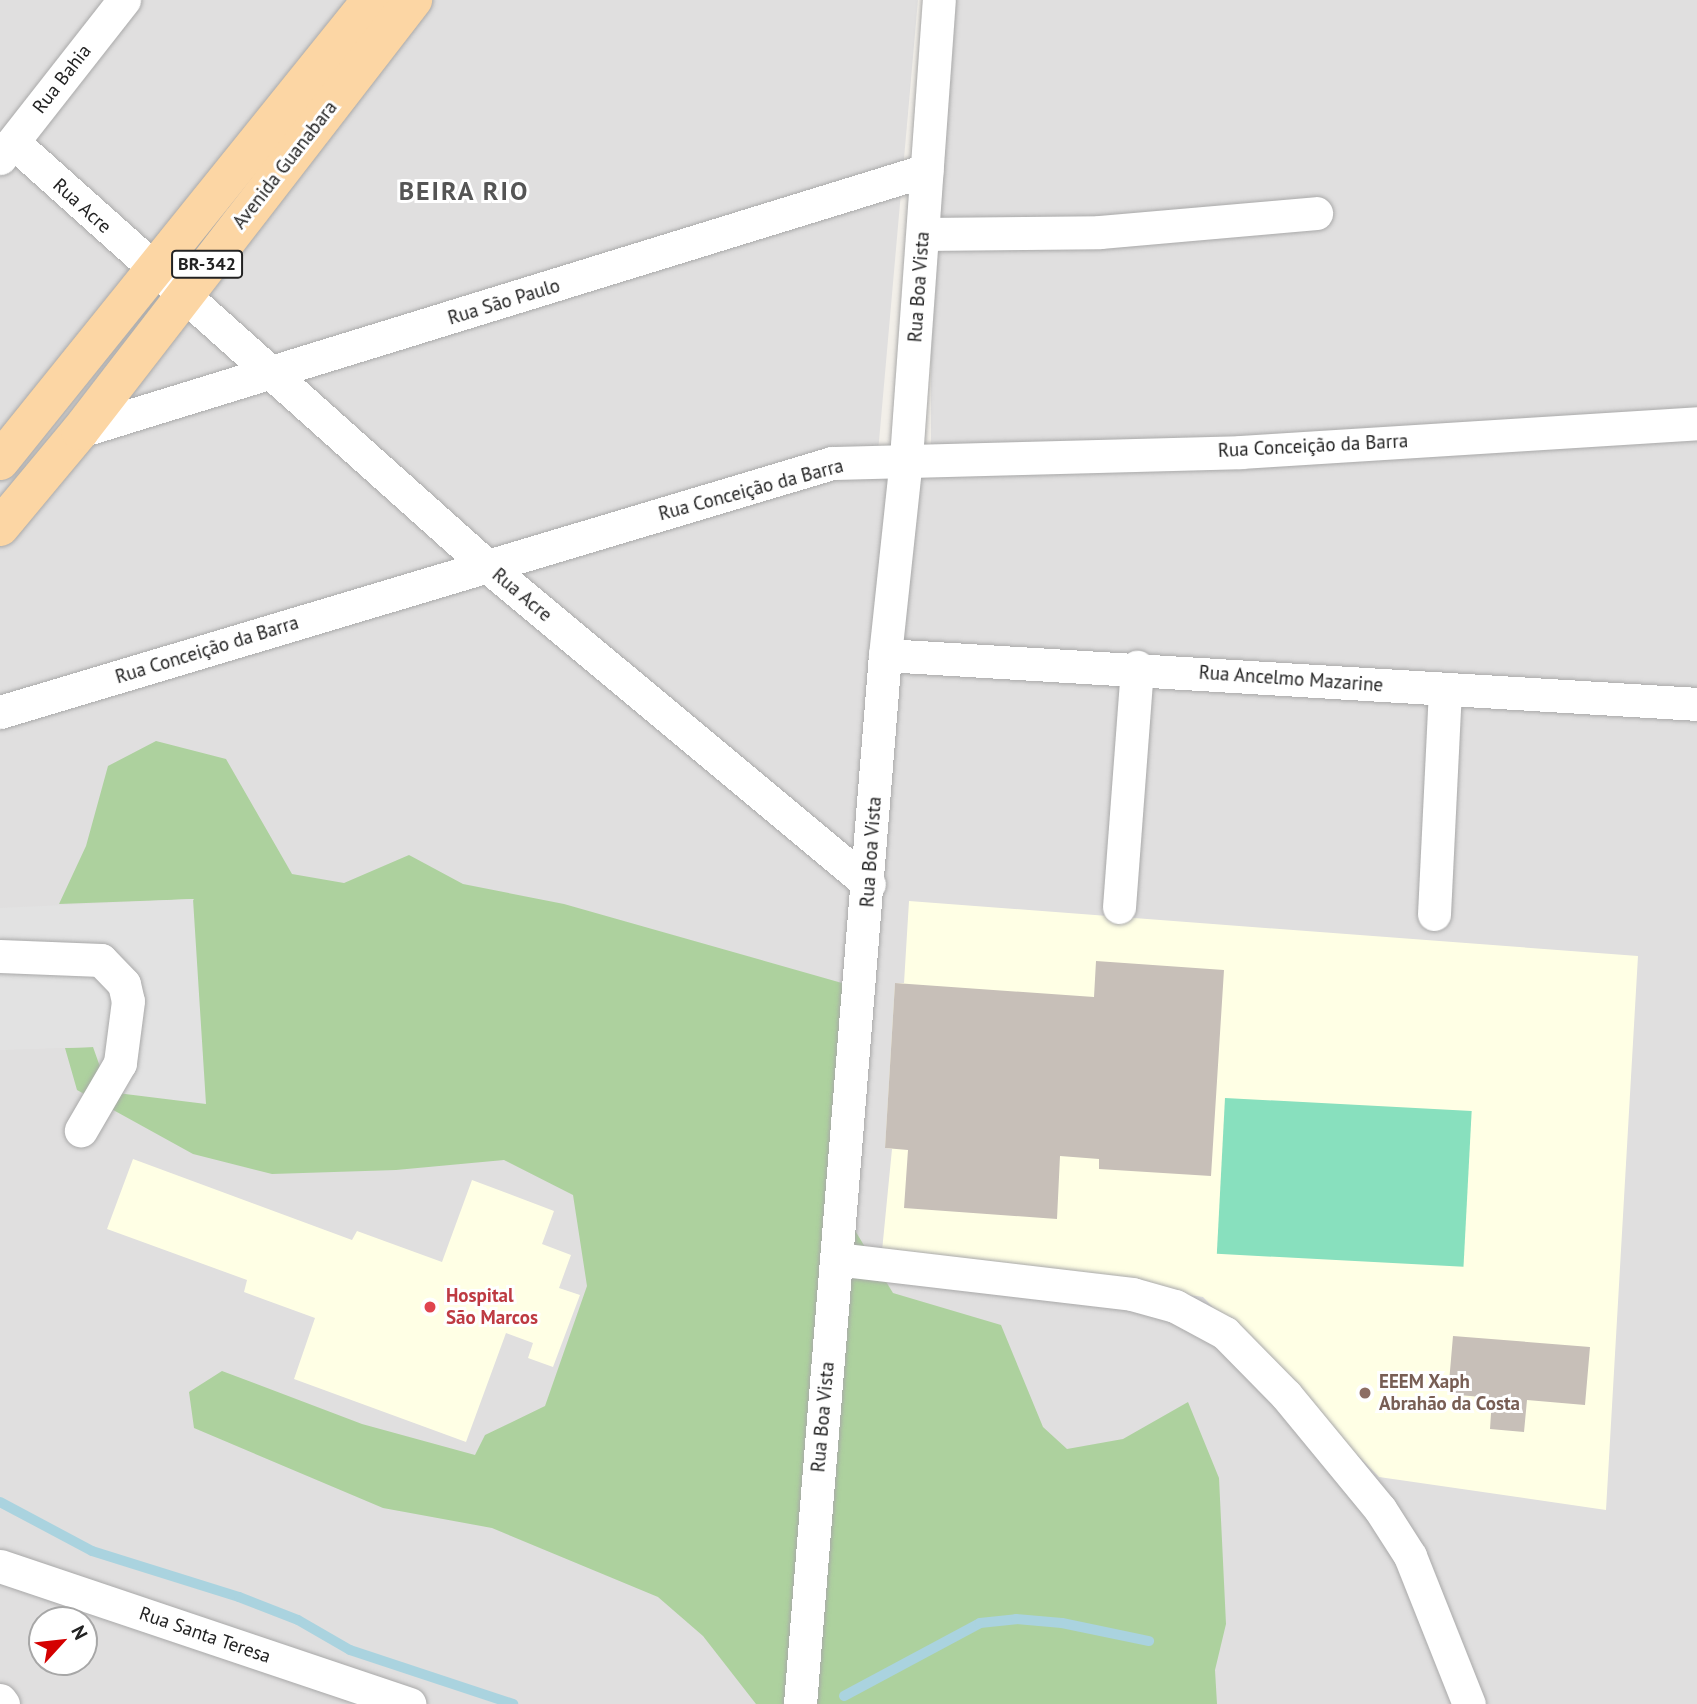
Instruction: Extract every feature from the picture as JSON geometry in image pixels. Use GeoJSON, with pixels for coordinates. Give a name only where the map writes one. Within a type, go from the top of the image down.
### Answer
{"type":"FeatureCollection","features":[{"type":"Feature","properties":{"kind":"main road","name":"Avenida Guanabara"},"geometry":{"type":"LineString","coordinates":[[0,461],[370,0]]}},
{"type":"Feature","properties":{"kind":"main road","name":"Avenida Guanabara"},"geometry":{"type":"LineString","coordinates":[[0,527],[80,431],[413,0]]}},
{"type":"Feature","properties":{"kind":"street","name":"Rua Bahia"},"geometry":{"type":"LineString","coordinates":[[6,150],[124,0]]}},
{"type":"Feature","properties":{"kind":"street","name":"Rua Boa Vista"},"geometry":{"type":"LineString","coordinates":[[800,1704],[869,884],[885,655],[906,458],[939,0]]}},
{"type":"Feature","properties":{"kind":"street","name":"Rua Acre"},"geometry":{"type":"LineString","coordinates":[[6,150],[152,269],[487,566],[869,884]]}},
{"type":"Feature","properties":{"kind":"street","name":"Rua São Paulo"},"geometry":{"type":"LineString","coordinates":[[80,431],[927,170]]}},
{"type":"Feature","properties":{"kind":"street"},"geometry":{"type":"LineString","coordinates":[[923,234],[1100,232],[1316,213]]}},
{"type":"Feature","properties":{"kind":"street","name":"Rua Conceição da Barra"},"geometry":{"type":"LineString","coordinates":[[0,712],[832,463],[906,458],[1241,452],[1697,423]]}},
{"type":"Feature","properties":{"kind":"street","name":"Rua Ancelmo Mazarine"},"geometry":{"type":"LineString","coordinates":[[885,655],[1137,667],[1445,691],[1697,704]]}},
{"type":"Feature","properties":{"kind":"street"},"geometry":{"type":"LineString","coordinates":[[1119,907],[1137,667]]}},
{"type":"Feature","properties":{"kind":"street"},"geometry":{"type":"LineString","coordinates":[[1434,914],[1445,691]]}},
{"type":"Feature","properties":{"kind":"street"},"geometry":{"type":"LineString","coordinates":[[0,956],[101,960],[124,984],[128,1001],[120,1063],[81,1130]]}},
{"type":"Feature","properties":{"kind":"street"},"geometry":{"type":"LineString","coordinates":[[836,1259],[1132,1294],[1175,1306],[1225,1333],[1286,1395],[1380,1509],[1410,1556],[1469,1704]]}},
{"type":"Feature","properties":{"kind":"street","name":"Rua Santa Teresa"},"geometry":{"type":"LineString","coordinates":[[0,1566],[409,1704]]}},
{"type":"Feature","properties":{"kind":"street"},"geometry":{"type":"LineString","coordinates":[[0,1699],[3,1704]]}},
{"type":"Feature","properties":{"kind":"shaded area"},"geometry":{"type":"Polygon","coordinates":[[[0,0],[918,0],[877,464],[1697,439],[1697,1704],[0,1704],[0,0]]]}},
{"type":"Feature","properties":{"kind":"shaded area"},"geometry":{"type":"Polygon","coordinates":[[[931,0],[1697,0],[1697,454],[931,454],[931,0]]]}},
{"type":"Feature","properties":{"kind":"shaded area"},"geometry":{"type":"Polygon","coordinates":[[[193,899],[206,1104],[109,1092],[93,1047],[0,1050],[0,908],[193,899]]]}},
{"type":"Feature","properties":{"kind":"shaded area"},"geometry":{"type":"Polygon","coordinates":[[[909,901],[1638,956],[1606,1510],[1379,1477],[1203,1297],[882,1251],[892,1149],[885,1148],[895,983],[904,983],[909,901]]]}},
{"type":"Feature","properties":{"kind":"shaded area","name":"Hospital São Marcos"},"geometry":{"type":"Polygon","coordinates":[[[133,1159],[352,1240],[357,1231],[442,1262],[472,1180],[554,1211],[542,1244],[571,1255],[559,1288],[580,1295],[553,1367],[528,1358],[533,1343],[506,1333],[466,1442],[294,1379],[315,1318],[244,1292],[247,1280],[107,1229],[133,1159]]]}},
{"type":"Feature","properties":{"kind":"green space"},"geometry":{"type":"Polygon","coordinates":[[[156,741],[226,759],[292,874],[344,883],[409,855],[463,884],[564,904],[863,989],[848,1219],[893,1293],[1001,1325],[1043,1427],[1067,1449],[1123,1439],[1188,1402],[1219,1478],[1226,1624],[1215,1670],[1217,1704],[756,1704],[703,1636],[658,1597],[492,1528],[383,1508],[194,1428],[189,1392],[222,1371],[362,1424],[475,1455],[485,1435],[545,1406],[587,1286],[573,1195],[504,1160],[396,1170],[272,1174],[193,1154],[77,1090],[65,1048],[94,1047],[194,899],[59,904],[86,846],[108,766],[156,741]]]}},
{"type":"Feature","properties":{"kind":"green space"},"geometry":{"type":"Polygon","coordinates":[[[1225,1098],[1472,1111],[1463,1267],[1217,1254],[1225,1098]]]}},
{"type":"Feature","properties":{"kind":"building"},"geometry":{"type":"Polygon","coordinates":[[[1096,961],[1224,970],[1211,1176],[1099,1169],[1099,1159],[1060,1156],[1057,1219],[904,1208],[908,1150],[885,1148],[895,983],[1094,997],[1096,961]]]}},
{"type":"Feature","properties":{"kind":"building"},"geometry":{"type":"Polygon","coordinates":[[[1453,1336],[1590,1347],[1585,1405],[1527,1400],[1524,1432],[1490,1429],[1492,1398],[1448,1394],[1453,1336]]]}},
{"type":"Feature","properties":{"kind":"waterway"},"geometry":{"type":"LineString","coordinates":[[0,1502],[92,1551],[239,1597],[298,1620],[350,1650],[513,1704]]}},
{"type":"Feature","properties":{"kind":"waterway"},"geometry":{"type":"LineString","coordinates":[[844,1696],[980,1623],[1016,1619],[1062,1623],[1149,1641]]}},
{"type":"Feature","properties":{"kind":"place","name":"Hospital São Marcos"},"geometry":{"type":"Point","coordinates":[430,1307]}},
{"type":"Feature","properties":{"kind":"place","name":"EEEM Xaph Abrahão da Costa"},"geometry":{"type":"Point","coordinates":[1365,1393]}},
{"type":"Feature","properties":{"kind":"district","name":"BEIRA RIO"},"geometry":{"type":"Point","coordinates":[464,191]}}]}
